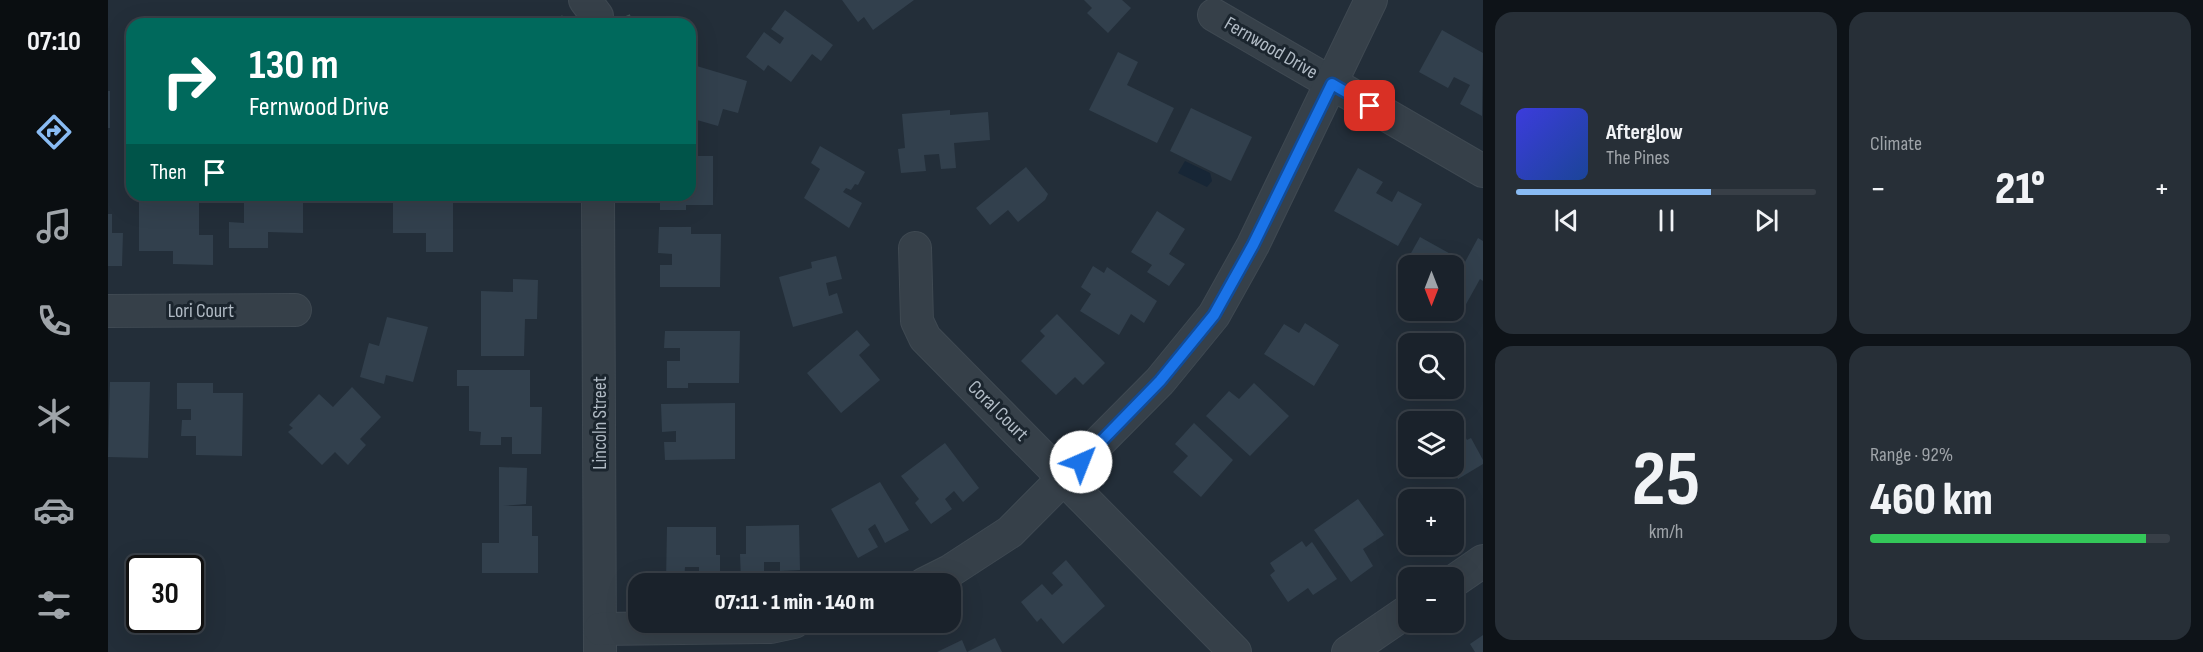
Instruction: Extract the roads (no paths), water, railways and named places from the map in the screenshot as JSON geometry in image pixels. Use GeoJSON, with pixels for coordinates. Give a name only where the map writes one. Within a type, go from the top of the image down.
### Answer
{"type":"FeatureCollection","features":[{"type":"Feature","properties":{"kind":"street"},"geometry":{"type":"LineString","coordinates":[[946,573],[1010,532],[1160,381],[1214,315],[1253,245],[1371,0]]}},
{"type":"Feature","properties":{"kind":"street"},"geometry":{"type":"LineString","coordinates":[[574,8],[597,16],[597,18]]}},
{"type":"Feature","properties":{"kind":"street","name":"Fernwood Drive"},"geometry":{"type":"LineString","coordinates":[[1214,15],[1483,171]]}},
{"type":"Feature","properties":{"kind":"street","name":"Lincoln Street"},"geometry":{"type":"LineString","coordinates":[[598,201],[600,640]]}},
{"type":"Feature","properties":{"kind":"street","name":"Coral Court"},"geometry":{"type":"LineString","coordinates":[[915,248],[916,314],[925,338],[1235,652]]}},
{"type":"Feature","properties":{"kind":"street","name":"Lori Court"},"geometry":{"type":"LineString","coordinates":[[108,311],[295,310]]}},
{"type":"Feature","properties":{"kind":"street"},"geometry":{"type":"LineString","coordinates":[[1464,574],[1483,561]]}},
{"type":"Feature","properties":{"kind":"street"},"geometry":{"type":"LineString","coordinates":[[1348,652],[1398,618]]}},
{"type":"Feature","properties":{"kind":"street"},"geometry":{"type":"LineString","coordinates":[[600,640],[692,633]]}},
{"type":"Feature","properties":{"kind":"water"},"geometry":{"type":"Polygon","coordinates":[[[1185,161],[1210,173],[1212,181],[1207,187],[1178,173],[1185,161]]]}}]}
